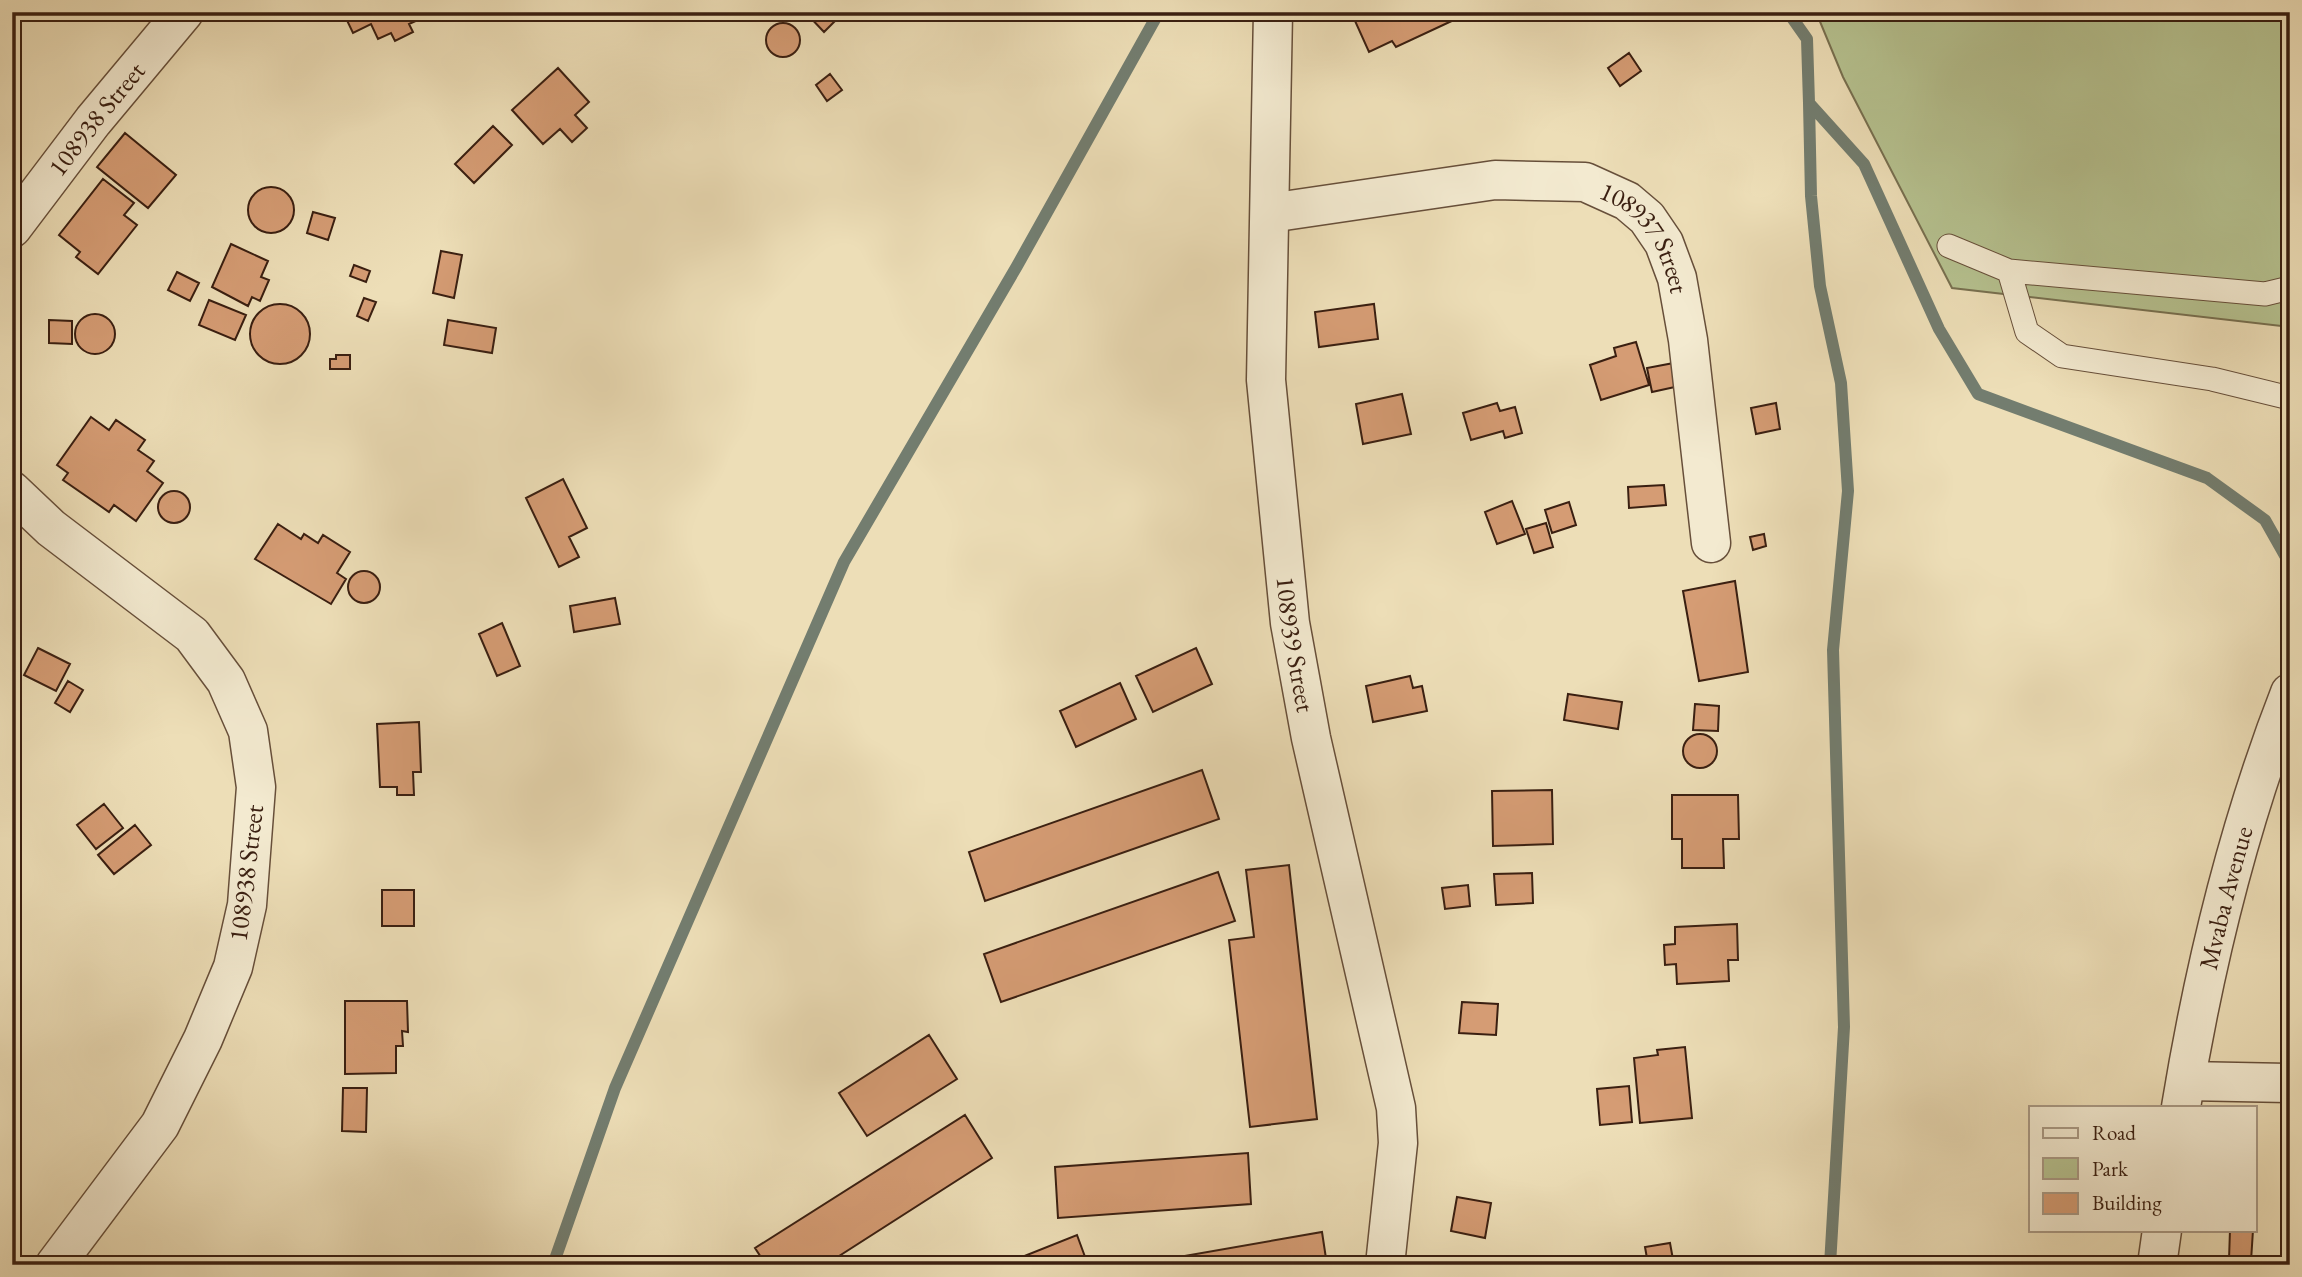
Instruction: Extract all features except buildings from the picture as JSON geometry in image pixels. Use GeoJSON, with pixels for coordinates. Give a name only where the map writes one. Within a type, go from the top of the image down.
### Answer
{"type":"FeatureCollection","features":[{"type":"Feature","properties":{"kind":"street","name":"108938 Street"},"geometry":{"type":"LineString","coordinates":[[12,228],[93,121],[184,12]]}},
{"type":"Feature","properties":{"kind":"street","name":"108939 Street"},"geometry":{"type":"LineString","coordinates":[[1273,12],[1266,380],[1290,623],[1311,738],[1396,1108],[1398,1143],[1385,1265]]}},
{"type":"Feature","properties":{"kind":"street","name":"108937 Street"},"geometry":{"type":"LineString","coordinates":[[1270,214],[1495,180],[1585,183],[1627,201],[1647,218],[1664,243],[1677,278],[1688,340],[1711,542]]}},
{"type":"Feature","properties":{"kind":"street","name":"108938 Street"},"geometry":{"type":"LineString","coordinates":[[12,491],[51,528],[192,635],[226,681],[248,731],[256,787],[247,905],[228,979],[203,1039],[160,1125],[55,1265]]}},
{"type":"Feature","properties":{"kind":"street","name":"Mvaba Avenue"},"geometry":{"type":"LineString","coordinates":[[2184,1094],[2210,958],[2240,842],[2271,741],[2290,693]]}},
{"type":"Feature","properties":{"kind":"street"},"geometry":{"type":"LineString","coordinates":[[2184,1094],[2290,1083]]}},
{"type":"Feature","properties":{"kind":"street"},"geometry":{"type":"LineString","coordinates":[[2157,1265],[2162,1232]]}},
{"type":"Feature","properties":{"kind":"lane"},"geometry":{"type":"LineString","coordinates":[[1949,246],[2009,271],[2265,294],[2290,288]]}},
{"type":"Feature","properties":{"kind":"lane"},"geometry":{"type":"LineString","coordinates":[[2009,271],[2027,332],[2062,356],[2212,379],[2290,398]]}},
{"type":"Feature","properties":{"kind":"green space"},"geometry":{"type":"Polygon","coordinates":[[[1816,12],[2290,12],[2290,327],[1952,288],[1843,77],[1816,12]]]}},
{"type":"Feature","properties":{"kind":"waterway"},"geometry":{"type":"LineString","coordinates":[[553,1265],[615,1088],[844,562],[1017,266],[1159,12]]}},
{"type":"Feature","properties":{"kind":"waterway"},"geometry":{"type":"LineString","coordinates":[[1788,12],[1807,39],[1809,103],[1864,164],[1939,329],[1978,394],[2207,478],[2265,520],[2287,559]]}},
{"type":"Feature","properties":{"kind":"waterway"},"geometry":{"type":"LineString","coordinates":[[1809,103],[1811,196],[1820,286],[1841,383],[1848,491],[1833,650],[1844,1027],[1830,1265]]}}]}
